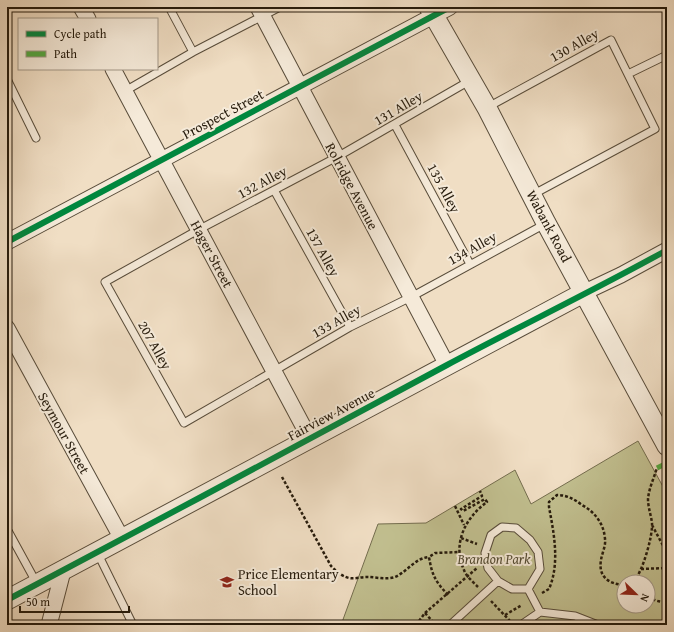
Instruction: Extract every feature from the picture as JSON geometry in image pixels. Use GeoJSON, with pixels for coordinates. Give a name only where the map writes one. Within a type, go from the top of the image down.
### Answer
{"type":"FeatureCollection","features":[{"type":"Feature","properties":{"kind":"street"},"geometry":{"type":"LineString","coordinates":[[82,7],[88,18]]}},
{"type":"Feature","properties":{"kind":"street","name":"Wabank Road"},"geometry":{"type":"LineString","coordinates":[[438,10],[471,80],[546,223],[585,292],[667,446]]}},
{"type":"Feature","properties":{"kind":"street","name":"Prospect Street"},"geometry":{"type":"LineString","coordinates":[[7,242],[300,87],[438,10]]}},
{"type":"Feature","properties":{"kind":"street","name":"Rolridge Avenue"},"geometry":{"type":"LineString","coordinates":[[261,12],[447,365]]}},
{"type":"Feature","properties":{"kind":"street","name":"Hager Street"},"geometry":{"type":"LineString","coordinates":[[114,70],[198,230],[275,370],[310,439]]}},
{"type":"Feature","properties":{"kind":"street","name":"Fairview Avenue"},"geometry":{"type":"LineString","coordinates":[[7,600],[447,365],[667,250]]}},
{"type":"Feature","properties":{"kind":"street","name":"Seymour Street"},"geometry":{"type":"LineString","coordinates":[[7,328],[122,539]]}},
{"type":"Feature","properties":{"kind":"street"},"geometry":{"type":"LineString","coordinates":[[49,625],[63,571]]}},
{"type":"Feature","properties":{"kind":"lane"},"geometry":{"type":"LineString","coordinates":[[169,7],[193,52]]}},
{"type":"Feature","properties":{"kind":"lane"},"geometry":{"type":"LineString","coordinates":[[125,91],[261,12],[280,7]]}},
{"type":"Feature","properties":{"kind":"lane","name":"130 Alley"},"geometry":{"type":"LineString","coordinates":[[487,108],[611,40],[655,129],[532,195]]}},
{"type":"Feature","properties":{"kind":"lane"},"geometry":{"type":"LineString","coordinates":[[628,74],[667,55]]}},
{"type":"Feature","properties":{"kind":"lane"},"geometry":{"type":"LineString","coordinates":[[7,79],[36,138]]}},
{"type":"Feature","properties":{"kind":"lane","name":"131 Alley"},"geometry":{"type":"LineString","coordinates":[[337,157],[471,80]]}},
{"type":"Feature","properties":{"kind":"lane","name":"135 Alley"},"geometry":{"type":"LineString","coordinates":[[395,124],[470,264]]}},
{"type":"Feature","properties":{"kind":"lane","name":"132 Alley"},"geometry":{"type":"LineString","coordinates":[[198,230],[337,157]]}},
{"type":"Feature","properties":{"kind":"lane","name":"137 Alley"},"geometry":{"type":"LineString","coordinates":[[274,190],[350,327]]}},
{"type":"Feature","properties":{"kind":"lane","name":"134 Alley"},"geometry":{"type":"LineString","coordinates":[[411,297],[546,223]]}},
{"type":"Feature","properties":{"kind":"lane","name":"207 Alley"},"geometry":{"type":"LineString","coordinates":[[198,230],[105,282],[184,423],[275,370]]}},
{"type":"Feature","properties":{"kind":"lane","name":"133 Alley"},"geometry":{"type":"LineString","coordinates":[[275,370],[350,327],[411,297]]}},
{"type":"Feature","properties":{"kind":"lane"},"geometry":{"type":"LineString","coordinates":[[502,527],[516,528],[530,540],[538,552],[540,569],[528,589],[512,589],[498,582],[488,568],[485,553],[491,535],[502,527]]}},
{"type":"Feature","properties":{"kind":"lane"},"geometry":{"type":"LineString","coordinates":[[7,529],[37,584]]}},
{"type":"Feature","properties":{"kind":"lane"},"geometry":{"type":"LineString","coordinates":[[97,552],[133,625]]}},
{"type":"Feature","properties":{"kind":"lane"},"geometry":{"type":"LineString","coordinates":[[450,625],[498,582]]}},
{"type":"Feature","properties":{"kind":"lane"},"geometry":{"type":"LineString","coordinates":[[528,589],[540,612]]}},
{"type":"Feature","properties":{"kind":"lane"},"geometry":{"type":"LineString","coordinates":[[521,625],[540,612],[575,616],[598,625]]}},
{"type":"Feature","properties":{"kind":"path"},"geometry":{"type":"LineString","coordinates":[[657,468],[648,498],[648,505],[652,524],[667,553]]}},
{"type":"Feature","properties":{"kind":"path"},"geometry":{"type":"LineString","coordinates":[[282,477],[331,566],[342,575],[350,578],[394,577],[424,557],[429,557],[435,553],[459,552]]}},
{"type":"Feature","properties":{"kind":"path"},"geometry":{"type":"LineString","coordinates":[[479,588],[464,571],[459,552],[465,526],[477,509],[486,502],[485,499],[463,511],[461,509],[482,496],[480,491]]}},
{"type":"Feature","properties":{"kind":"path"},"geometry":{"type":"LineString","coordinates":[[542,594],[549,589],[554,571],[554,543],[549,502],[557,495],[569,496],[597,517],[601,524],[605,540],[601,569],[603,576],[609,582],[616,584]]}},
{"type":"Feature","properties":{"kind":"path"},"geometry":{"type":"LineString","coordinates":[[455,506],[465,526]]}},
{"type":"Feature","properties":{"kind":"path"},"geometry":{"type":"LineString","coordinates":[[638,574],[641,569],[651,534],[652,524]]}},
{"type":"Feature","properties":{"kind":"path"},"geometry":{"type":"LineString","coordinates":[[429,557],[436,581],[448,595]]}},
{"type":"Feature","properties":{"kind":"path"},"geometry":{"type":"LineString","coordinates":[[641,569],[667,568]]}},
{"type":"Feature","properties":{"kind":"path"},"geometry":{"type":"LineString","coordinates":[[416,625],[425,613],[448,595],[468,576]]}},
{"type":"Feature","properties":{"kind":"path"},"geometry":{"type":"LineString","coordinates":[[656,600],[667,602]]}},
{"type":"Feature","properties":{"kind":"path"},"geometry":{"type":"LineString","coordinates":[[491,601],[513,625]]}},
{"type":"Feature","properties":{"kind":"path"},"geometry":{"type":"LineString","coordinates":[[505,615],[522,605]]}},
{"type":"Feature","properties":{"kind":"path"},"geometry":{"type":"LineString","coordinates":[[425,613],[434,623]]}},
{"type":"Feature","properties":{"kind":"green space","name":"Brandon Park"},"geometry":{"type":"Polygon","coordinates":[[[638,441],[667,494],[667,625],[341,625],[378,524],[426,523],[515,470],[531,504],[638,441]]]}},
{"type":"Feature","properties":{"kind":"marked path"},"geometry":{"type":"LineString","coordinates":[[657,468],[665,464]]}},
{"type":"Feature","properties":{"kind":"cycle path"},"geometry":{"type":"LineString","coordinates":[[7,242],[450,7]]}},
{"type":"Feature","properties":{"kind":"cycle path"},"geometry":{"type":"LineString","coordinates":[[7,600],[447,365],[667,250]]}},
{"type":"Feature","properties":{"kind":"place","name":"Price Elementary School"},"geometry":{"type":"Point","coordinates":[227,582]}}]}
